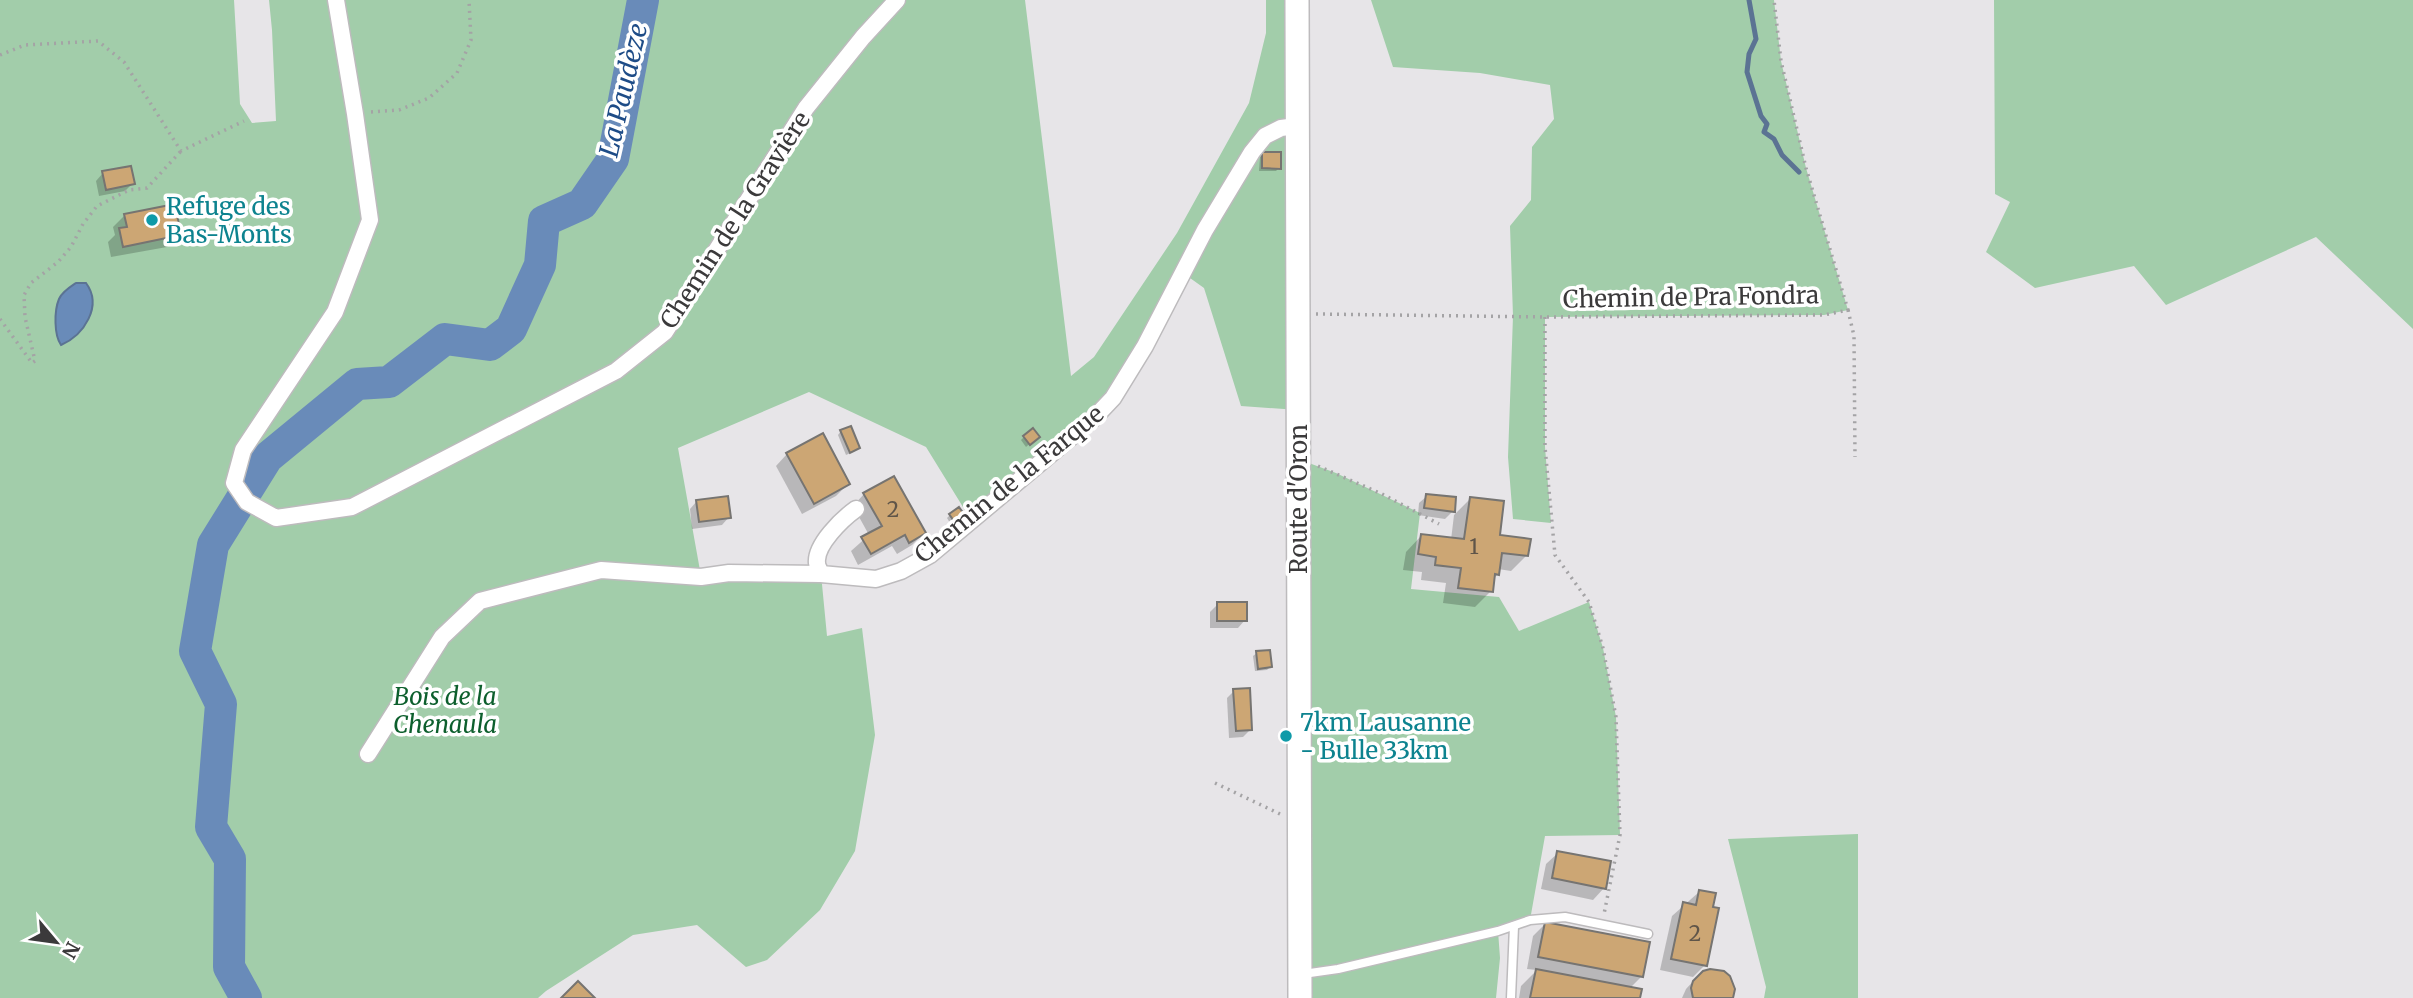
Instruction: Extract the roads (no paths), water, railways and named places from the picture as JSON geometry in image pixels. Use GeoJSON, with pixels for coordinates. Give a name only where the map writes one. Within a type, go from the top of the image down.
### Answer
{"type":"FeatureCollection","features":[{"type":"Feature","properties":{"kind":"main road","name":"Route d'Oron"},"geometry":{"type":"LineString","coordinates":[[1297,0],[1300,998]]}},
{"type":"Feature","properties":{"kind":"street","name":"Chemin de la Gravière"},"geometry":{"type":"LineString","coordinates":[[336,0],[370,220],[335,312],[243,450],[234,483],[247,502],[276,518],[352,507],[616,371],[665,332],[806,108],[863,37],[897,0]]}},
{"type":"Feature","properties":{"kind":"street","name":"Chemin de la Farque"},"geometry":{"type":"LineString","coordinates":[[368,754],[442,637],[480,601],[601,570],[701,576],[729,573],[821,574],[876,579],[901,571],[930,555],[1095,417],[1113,398],[1145,346],[1205,230],[1252,152],[1265,136],[1281,128],[1297,126]]}},
{"type":"Feature","properties":{"kind":"street"},"geometry":{"type":"LineString","coordinates":[[821,574],[817,563],[821,547],[841,520],[856,509]]}},
{"type":"Feature","properties":{"kind":"lane"},"geometry":{"type":"LineString","coordinates":[[1300,974],[1338,969],[1531,920],[1565,917],[1648,934]]}},
{"type":"Feature","properties":{"kind":"lane"},"geometry":{"type":"LineString","coordinates":[[1511,998],[1514,926]]}},
{"type":"Feature","properties":{"kind":"water"},"geometry":{"type":"Polygon","coordinates":[[[76,283],[86,283],[91,292],[92,310],[77,334],[61,345],[56,329],[57,304],[62,294],[76,283]]]}},
{"type":"Feature","properties":{"kind":"waterway","name":"La Paudèze"},"geometry":{"type":"LineString","coordinates":[[246,998],[229,967],[230,859],[211,827],[221,704],[195,651],[213,545],[267,458],[357,384],[389,382],[445,339],[490,345],[511,329],[540,265],[544,221],[582,204],[613,159],[643,0]]}},
{"type":"Feature","properties":{"kind":"waterway"},"geometry":{"type":"LineString","coordinates":[[1749,0],[1756,39],[1749,54],[1747,72],[1761,116],[1767,124],[1764,132],[1774,139],[1782,155],[1799,172]]}},
{"type":"Feature","properties":{"kind":"place","name":"Refuge des Bas-Monts"},"geometry":{"type":"Point","coordinates":[152,220]}},
{"type":"Feature","properties":{"kind":"place","name":"7km Lausanne - Bulle 33km"},"geometry":{"type":"Point","coordinates":[1286,736]}},
{"type":"Feature","properties":{"kind":"park label","name":"Bois de la Chenaula"},"geometry":{"type":"Point","coordinates":[445,710]}}]}
